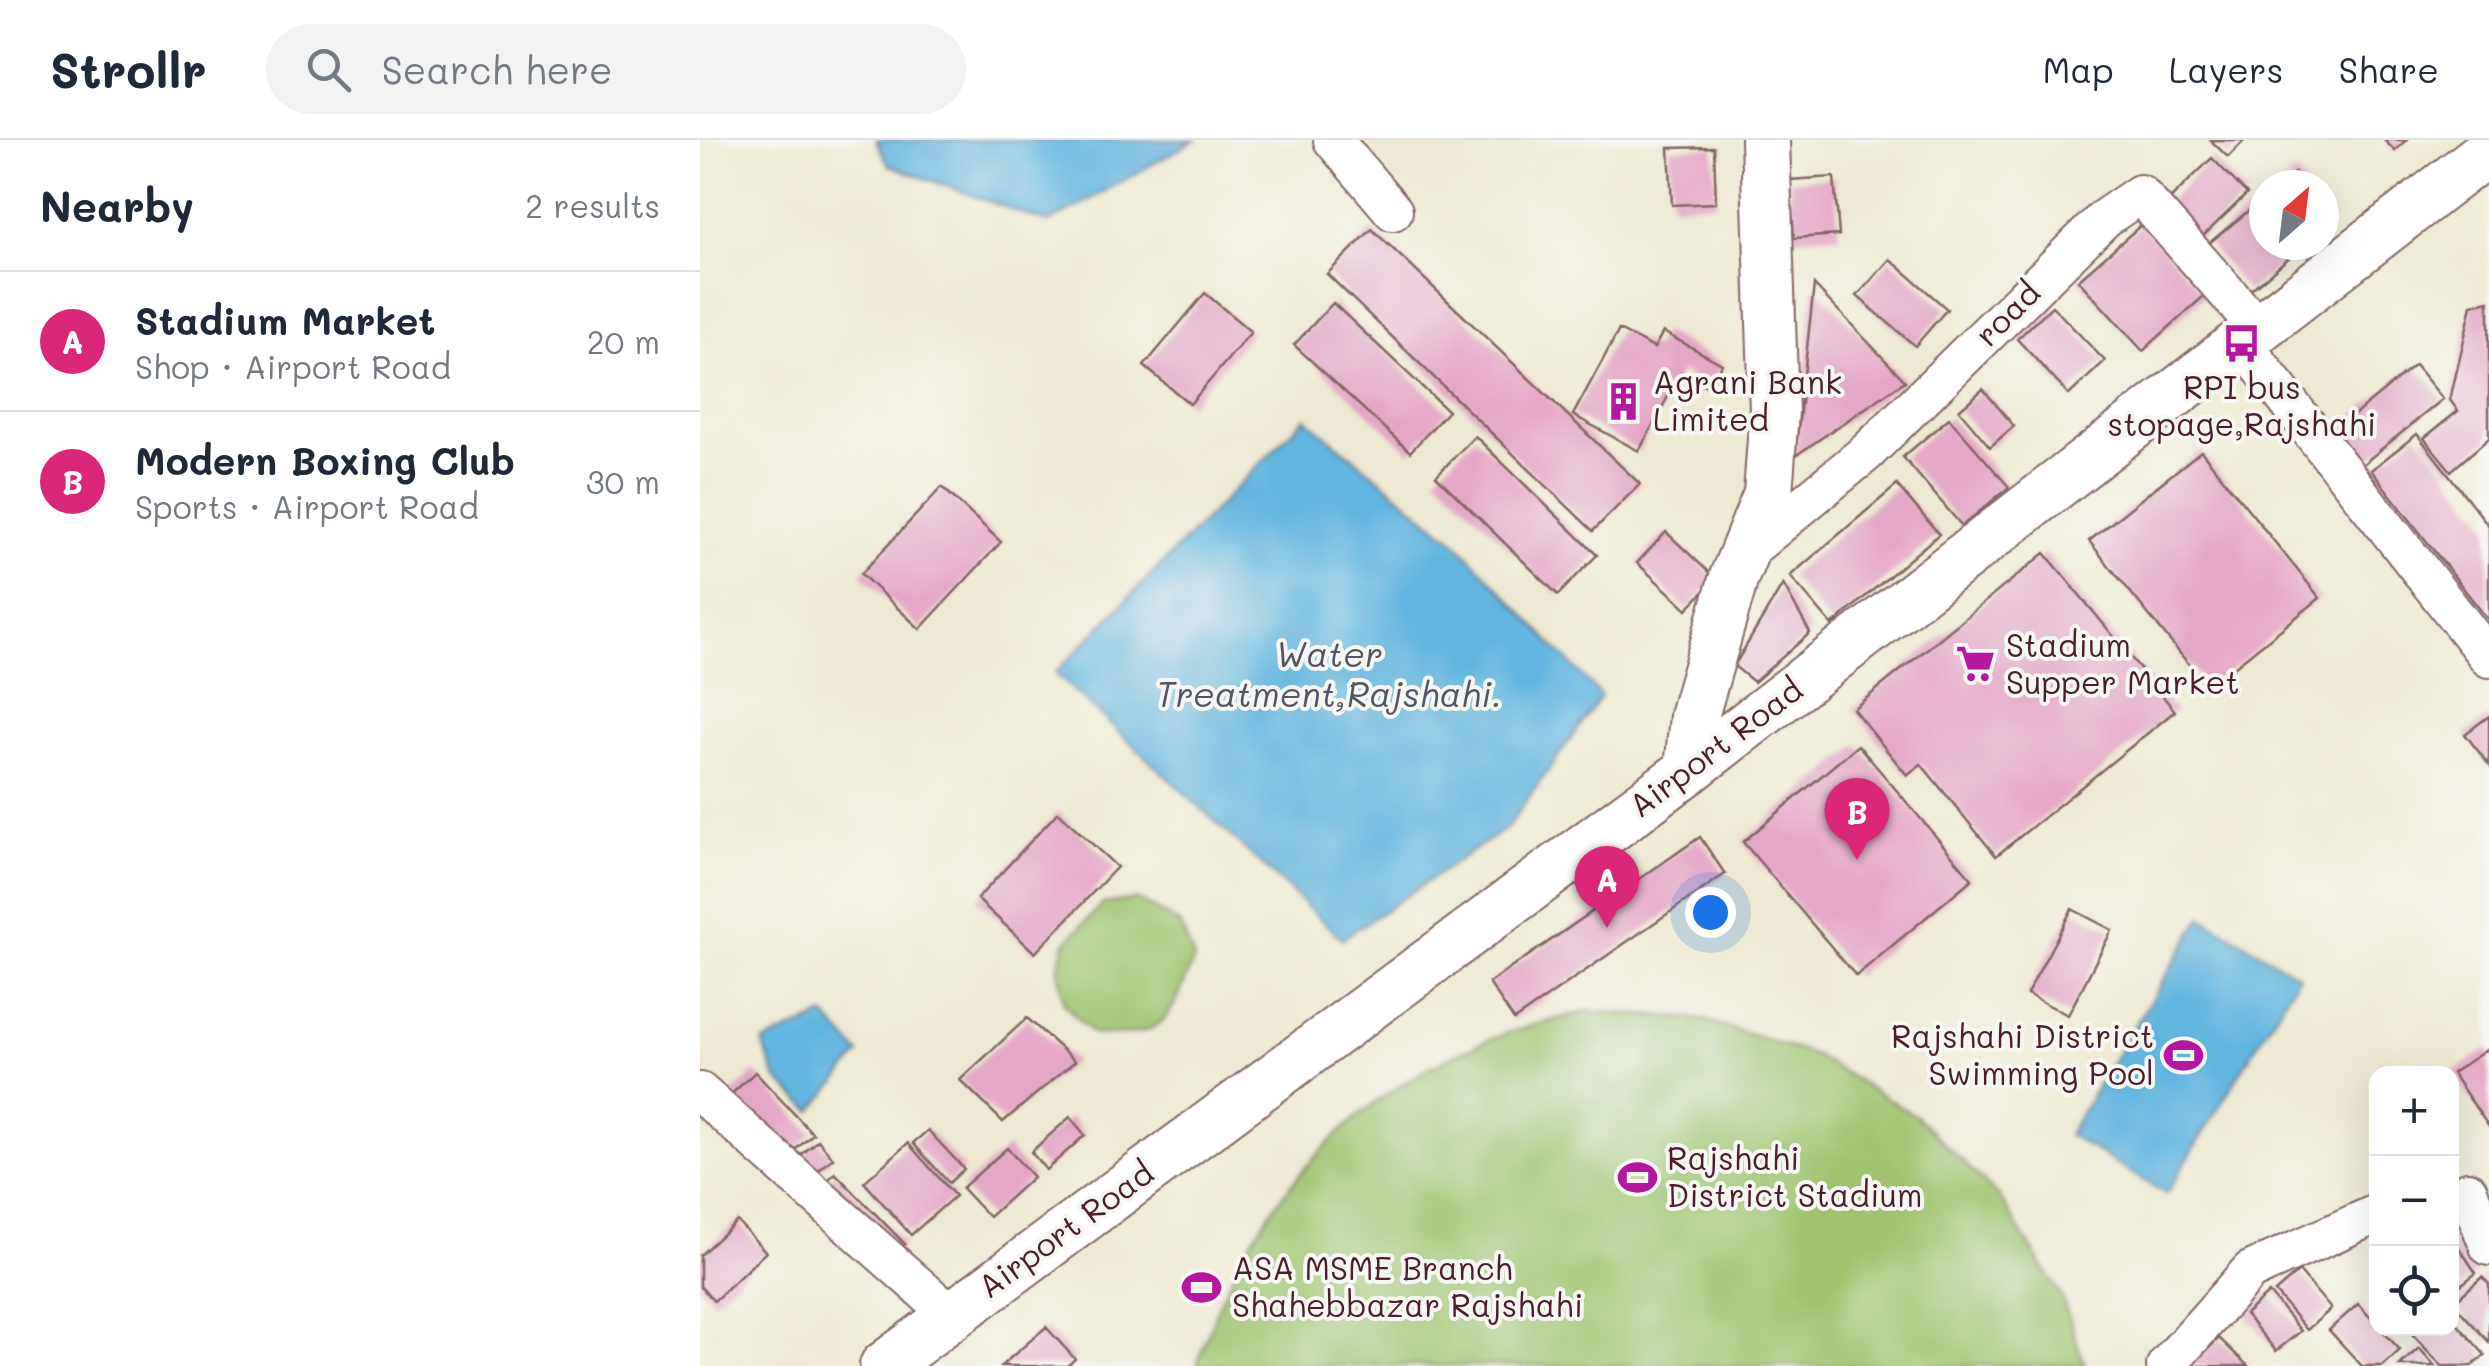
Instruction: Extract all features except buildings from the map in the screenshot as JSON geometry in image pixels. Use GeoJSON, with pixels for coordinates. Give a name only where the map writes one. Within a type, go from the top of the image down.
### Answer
{"type":"FeatureCollection","features":[{"type":"Feature","properties":{"kind":"main road"},"geometry":{"type":"LineString","coordinates":[[1689,770],[1694,716],[1743,555],[1768,494],[1774,411],[1765,140]]}},
{"type":"Feature","properties":{"kind":"main road","name":"Airport Road"},"geometry":{"type":"LineString","coordinates":[[884,1366],[1689,770],[2489,150]]}},
{"type":"Feature","properties":{"kind":"street"},"geometry":{"type":"LineString","coordinates":[[1333,140],[1393,212]]}},
{"type":"Feature","properties":{"kind":"street","name":"road"},"geometry":{"type":"LineString","coordinates":[[1743,555],[1867,452],[2106,218],[2140,194],[2250,336]]}},
{"type":"Feature","properties":{"kind":"street"},"geometry":{"type":"LineString","coordinates":[[2250,336],[2489,658]]}},
{"type":"Feature","properties":{"kind":"street"},"geometry":{"type":"LineString","coordinates":[[700,1092],[951,1315]]}},
{"type":"Feature","properties":{"kind":"street"},"geometry":{"type":"LineString","coordinates":[[2470,1192],[2489,1246]]}},
{"type":"Feature","properties":{"kind":"street"},"geometry":{"type":"LineString","coordinates":[[2166,1366],[2250,1271],[2369,1217]]}},
{"type":"Feature","properties":{"kind":"green space"},"geometry":{"type":"Polygon","coordinates":[[[1137,899],[1180,924],[1194,959],[1178,998],[1161,1022],[1135,1033],[1093,1034],[1064,1004],[1058,969],[1065,943],[1103,904],[1137,899]]]}},
{"type":"Feature","properties":{"kind":"green space","name":"Rajshahi District Stadium"},"geometry":{"type":"Polygon","coordinates":[[[1588,1011],[1705,1020],[1816,1056],[1916,1116],[2000,1198],[2062,1298],[2085,1366],[1197,1366],[1240,1262],[1268,1216],[1301,1172],[1339,1133],[1381,1099],[1428,1069],[1492,1039],[1588,1011]]]}},
{"type":"Feature","properties":{"kind":"water"},"geometry":{"type":"Polygon","coordinates":[[[876,140],[1195,140],[1049,223],[889,165],[876,140]]]}},
{"type":"Feature","properties":{"kind":"water","name":"Water Treatment,Rajshahi."},"geometry":{"type":"Polygon","coordinates":[[[1305,418],[1454,540],[1601,696],[1508,827],[1342,939],[1055,673],[1305,418]]]}},
{"type":"Feature","properties":{"kind":"water","name":"Rajshahi District Swimming Pool"},"geometry":{"type":"Polygon","coordinates":[[[2202,917],[2299,976],[2166,1194],[2068,1134],[2202,917]]]}},
{"type":"Feature","properties":{"kind":"water"},"geometry":{"type":"Polygon","coordinates":[[[825,1015],[860,1054],[812,1111],[776,1078],[763,1043],[825,1015]]]}},
{"type":"Feature","properties":{"kind":"place","name":"RPI bus stopage,Rajshahi"},"geometry":{"type":"Point","coordinates":[2242,343]}},
{"type":"Feature","properties":{"kind":"place","name":"Agrani Bank Limited"},"geometry":{"type":"Point","coordinates":[1623,401]}},
{"type":"Feature","properties":{"kind":"place","name":"Stadium Supper Market"},"geometry":{"type":"Point","coordinates":[1976,664]}},
{"type":"Feature","properties":{"kind":"place","name":"Modern Boxing Club"},"geometry":{"type":"Point","coordinates":[1857,860]}},
{"type":"Feature","properties":{"kind":"place","name":"Stadium Market"},"geometry":{"type":"Point","coordinates":[1607,928]}},
{"type":"Feature","properties":{"kind":"place","name":"Rajshahi District Swimming Pool"},"geometry":{"type":"Point","coordinates":[2184,1055]}},
{"type":"Feature","properties":{"kind":"place","name":"Rajshahi District Stadium"},"geometry":{"type":"Point","coordinates":[1637,1177]}},
{"type":"Feature","properties":{"kind":"place","name":"ASA MSME Branch Shahebbazar Rajshahi"},"geometry":{"type":"Point","coordinates":[1202,1287]}}]}
